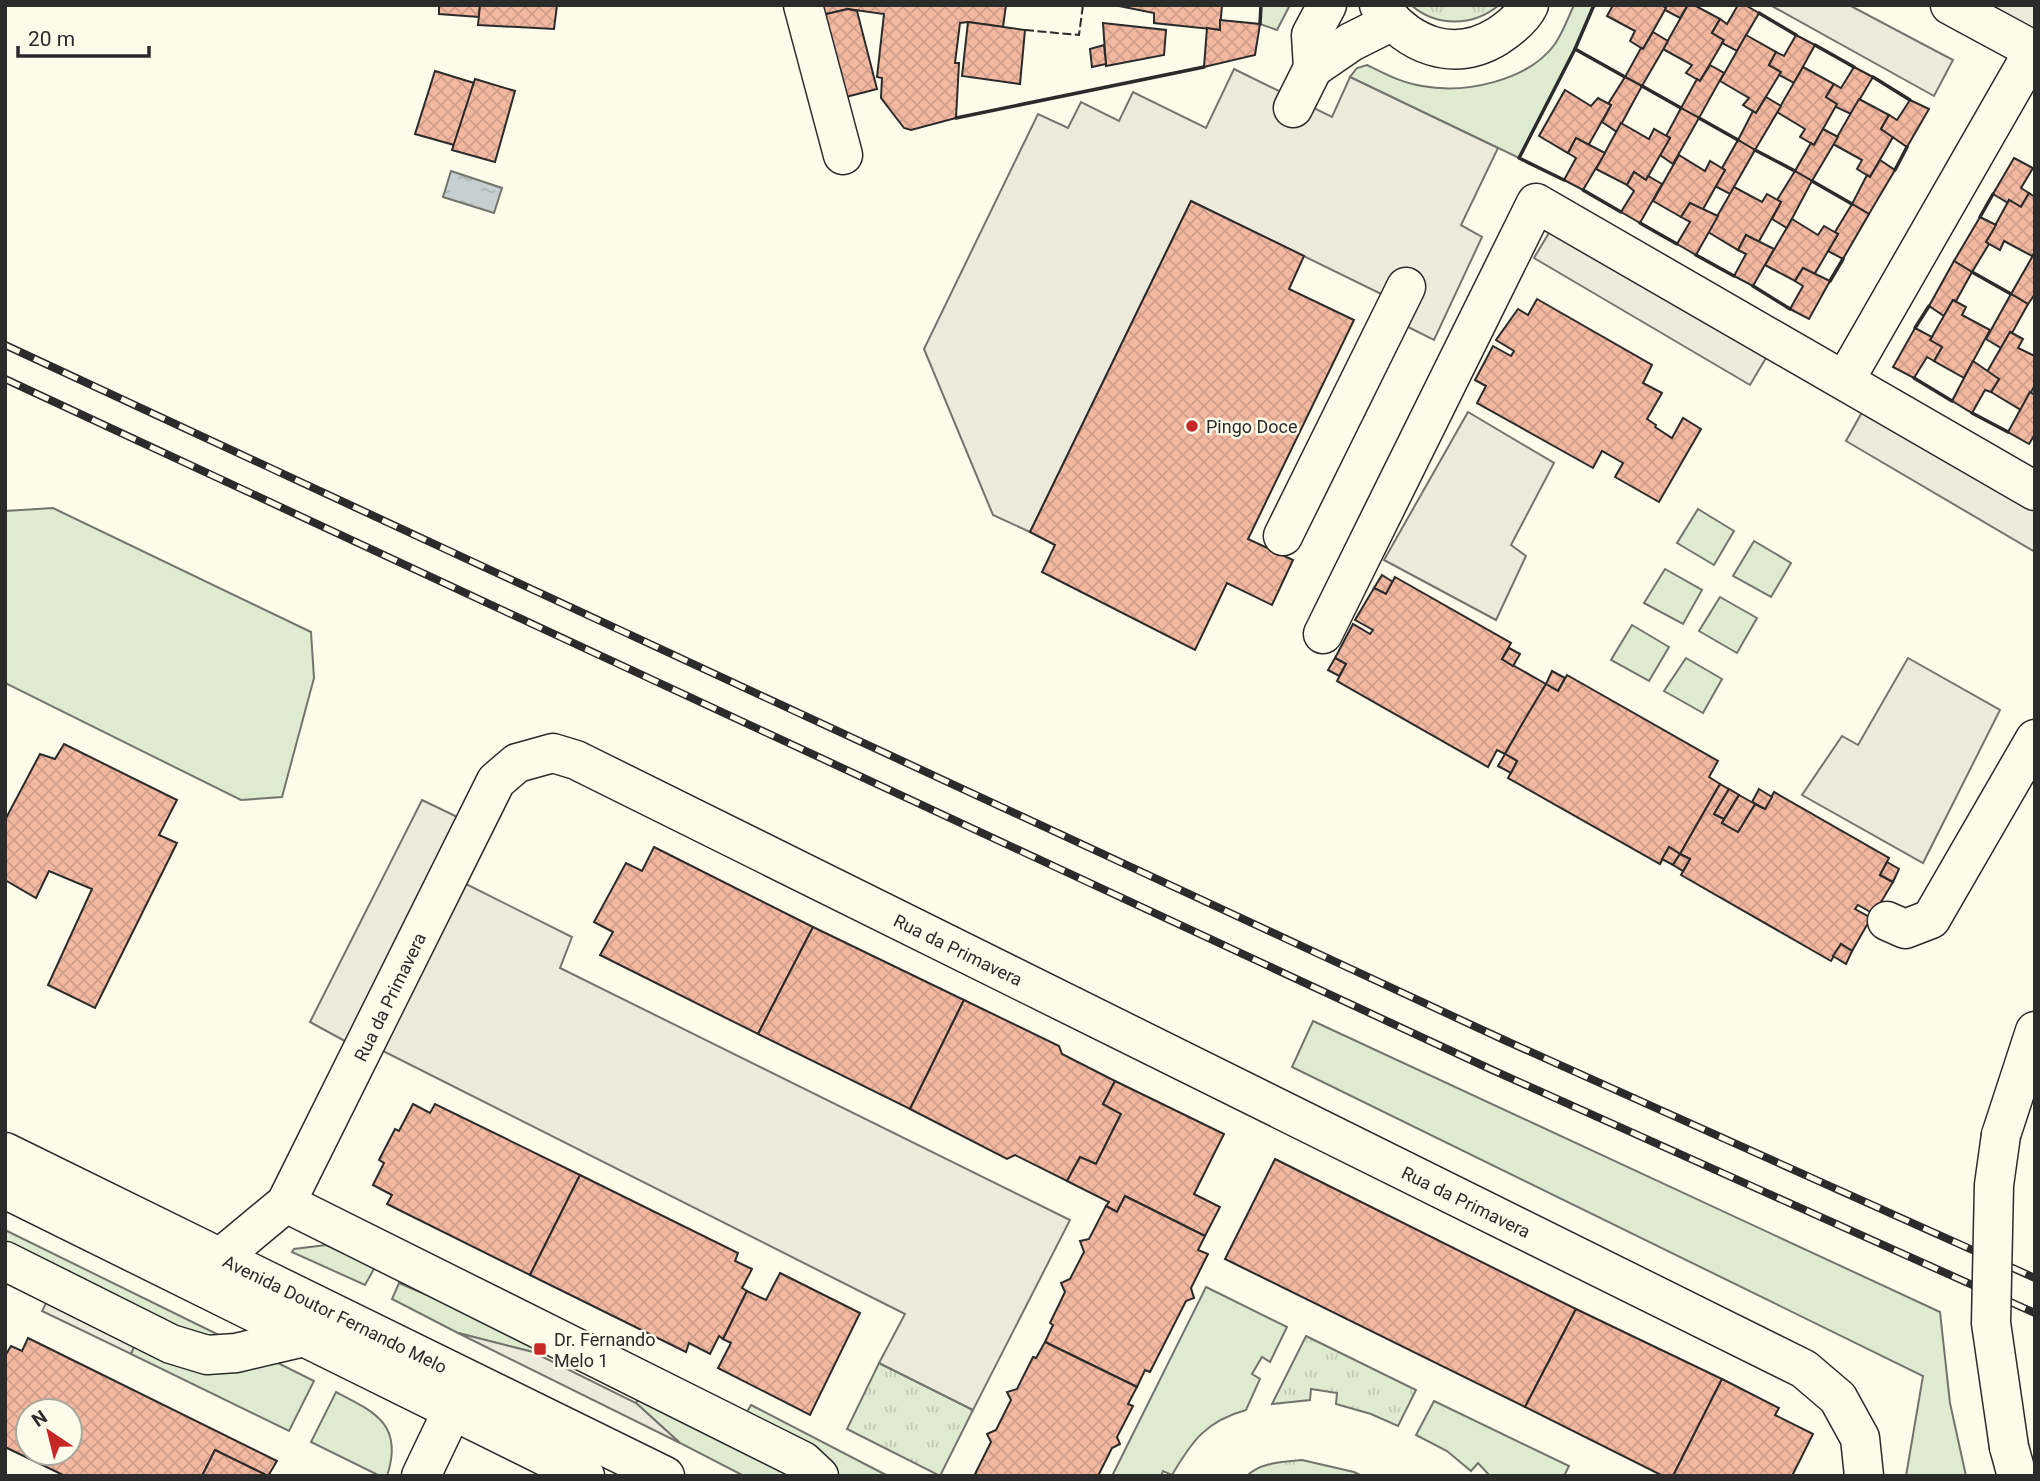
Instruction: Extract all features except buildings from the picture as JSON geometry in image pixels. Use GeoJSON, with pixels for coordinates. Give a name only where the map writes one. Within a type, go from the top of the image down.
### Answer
{"type":"FeatureCollection","features":[{"type":"Feature","properties":{"kind":"street"},"geometry":{"type":"LineString","coordinates":[[803,5],[843,155]]}},
{"type":"Feature","properties":{"kind":"street"},"geometry":{"type":"LineString","coordinates":[[1313,68],[1311,35],[1326,5]]}},
{"type":"Feature","properties":{"kind":"street"},"geometry":{"type":"LineString","coordinates":[[1293,108],[1313,68],[1351,42],[1385,13],[1411,38],[1436,48],[1462,50],[1488,42],[1510,29],[1529,5]]}},
{"type":"Feature","properties":{"kind":"street"},"geometry":{"type":"LineString","coordinates":[[1845,380],[2034,50],[1950,5]]}},
{"type":"Feature","properties":{"kind":"street"},"geometry":{"type":"LineString","coordinates":[[1323,634],[1536,203],[2035,491]]}},
{"type":"Feature","properties":{"kind":"street"},"geometry":{"type":"LineString","coordinates":[[1283,537],[1406,287]]}},
{"type":"Feature","properties":{"kind":"street"},"geometry":{"type":"LineString","coordinates":[[1887,921],[1905,929],[1931,919],[2035,739]]}},
{"type":"Feature","properties":{"kind":"street","name":"Rua da Primavera"},"geometry":{"type":"LineString","coordinates":[[220,1258],[286,1203],[496,781],[517,763],[553,753],[588,766],[1804,1369],[1838,1398],[1860,1438],[1864,1476]]}},
{"type":"Feature","properties":{"kind":"street"},"geometry":{"type":"LineString","coordinates":[[2013,1461],[1991,1323],[1994,1185],[2001,1135],[2035,1031]]}},
{"type":"Feature","properties":{"kind":"street","name":"Avenida Doutor Fernando Melo"},"geometry":{"type":"LineString","coordinates":[[5,1152],[665,1476]]}},
{"type":"Feature","properties":{"kind":"street","name":"Avenida Doutor Fernando Melo"},"geometry":{"type":"LineString","coordinates":[[5,1189],[584,1476]]}},
{"type":"Feature","properties":{"kind":"street"},"geometry":{"type":"LineString","coordinates":[[286,1203],[803,1461],[819,1476]]}},
{"type":"Feature","properties":{"kind":"street","name":"Avenida Doutor Fernando Melo"},"geometry":{"type":"LineString","coordinates":[[5,1261],[171,1343],[207,1355],[236,1353],[304,1337]]}},
{"type":"Feature","properties":{"kind":"street"},"geometry":{"type":"LineString","coordinates":[[421,1476],[452,1411]]}},
{"type":"Feature","properties":{"kind":"green space"},"geometry":{"type":"Polygon","coordinates":[[[1261,5],[1290,5],[1277,30],[1260,24],[1261,5]]]}},
{"type":"Feature","properties":{"kind":"green space"},"geometry":{"type":"Polygon","coordinates":[[[1411,5],[1499,5],[1478,17],[1455,22],[1432,17],[1411,5]]]}},
{"type":"Feature","properties":{"kind":"green space"},"geometry":{"type":"Polygon","coordinates":[[[1574,5],[1594,5],[1575,49],[1519,158],[1350,77],[1357,68],[1367,65],[1387,75],[1422,86],[1457,88],[1494,82],[1512,76],[1543,57],[1558,39],[1574,5]]]}},
{"type":"Feature","properties":{"kind":"green space"},"geometry":{"type":"Polygon","coordinates":[[[53,508],[311,632],[314,678],[282,797],[241,800],[5,683],[5,511],[53,508]]]}},
{"type":"Feature","properties":{"kind":"green space"},"geometry":{"type":"Polygon","coordinates":[[[1698,509],[1734,531],[1714,565],[1677,543],[1698,509]]]}},
{"type":"Feature","properties":{"kind":"green space"},"geometry":{"type":"Polygon","coordinates":[[[1754,541],[1791,563],[1771,597],[1733,576],[1754,541]]]}},
{"type":"Feature","properties":{"kind":"green space"},"geometry":{"type":"Polygon","coordinates":[[[1665,569],[1702,590],[1683,624],[1644,603],[1665,569]]]}},
{"type":"Feature","properties":{"kind":"green space"},"geometry":{"type":"Polygon","coordinates":[[[1720,597],[1757,618],[1737,653],[1699,631],[1720,597]]]}},
{"type":"Feature","properties":{"kind":"green space"},"geometry":{"type":"Polygon","coordinates":[[[1632,625],[1669,647],[1649,681],[1611,660],[1632,625]]]}},
{"type":"Feature","properties":{"kind":"green space"},"geometry":{"type":"Polygon","coordinates":[[[1686,658],[1722,679],[1703,713],[1664,691],[1686,658]]]}},
{"type":"Feature","properties":{"kind":"green space"},"geometry":{"type":"Polygon","coordinates":[[[1313,1021],[1940,1312],[1950,1403],[1966,1476],[1906,1476],[1923,1376],[1292,1067],[1313,1021]]]}},
{"type":"Feature","properties":{"kind":"green space"},"geometry":{"type":"Polygon","coordinates":[[[5,1230],[225,1338],[199,1339],[5,1248],[5,1230]]]}},
{"type":"Feature","properties":{"kind":"green space"},"geometry":{"type":"Polygon","coordinates":[[[326,1245],[375,1267],[365,1285],[292,1252],[294,1249],[326,1245]]]}},
{"type":"Feature","properties":{"kind":"green space"},"geometry":{"type":"Polygon","coordinates":[[[399,1283],[539,1343],[533,1352],[458,1333],[392,1299],[399,1283]]]}},
{"type":"Feature","properties":{"kind":"green space"},"geometry":{"type":"Polygon","coordinates":[[[1206,1287],[1287,1327],[1270,1362],[1262,1357],[1252,1374],[1260,1379],[1246,1410],[1210,1426],[1186,1452],[1172,1475],[1163,1471],[1161,1476],[1112,1476],[1206,1287]]]}},
{"type":"Feature","properties":{"kind":"green space"},"geometry":{"type":"Polygon","coordinates":[[[1306,1336],[1416,1390],[1398,1426],[1371,1414],[1336,1404],[1337,1393],[1311,1389],[1310,1400],[1272,1404],[1306,1336]]]}},
{"type":"Feature","properties":{"kind":"green space"},"geometry":{"type":"Polygon","coordinates":[[[136,1341],[276,1362],[314,1381],[289,1431],[131,1354],[136,1341]]]}},
{"type":"Feature","properties":{"kind":"green space"},"geometry":{"type":"Polygon","coordinates":[[[879,1363],[973,1410],[940,1476],[847,1429],[879,1363]]]}},
{"type":"Feature","properties":{"kind":"green space"},"geometry":{"type":"Polygon","coordinates":[[[336,1392],[374,1414],[389,1432],[392,1444],[387,1476],[380,1476],[311,1442],[336,1392]]]}},
{"type":"Feature","properties":{"kind":"green space"},"geometry":{"type":"Polygon","coordinates":[[[640,1396],[800,1476],[744,1476],[680,1443],[636,1403],[640,1396]]]}},
{"type":"Feature","properties":{"kind":"green space"},"geometry":{"type":"Polygon","coordinates":[[[1434,1401],[1569,1466],[1564,1476],[1490,1476],[1478,1463],[1471,1471],[1447,1451],[1416,1435],[1434,1401]]]}},
{"type":"Feature","properties":{"kind":"green space"},"geometry":{"type":"Polygon","coordinates":[[[751,1405],[888,1476],[834,1476],[744,1417],[751,1405]]]}},
{"type":"Feature","properties":{"kind":"green space"},"geometry":{"type":"Polygon","coordinates":[[[1302,1460],[1362,1476],[1247,1476],[1265,1465],[1302,1460]]]}},
{"type":"Feature","properties":{"kind":"shaded area"},"geometry":{"type":"Polygon","coordinates":[[[1770,5],[1849,5],[1953,60],[1934,96],[1770,5]]]}},
{"type":"Feature","properties":{"kind":"shaded area"},"geometry":{"type":"Polygon","coordinates":[[[1950,5],[2035,5],[2035,51],[1950,5]]]}},
{"type":"Feature","properties":{"kind":"shaded area"},"geometry":{"type":"Polygon","coordinates":[[[1234,69],[1332,117],[1350,77],[1498,148],[1461,225],[1482,237],[1434,340],[1404,325],[1412,309],[1191,201],[1030,532],[993,515],[924,349],[1038,114],[1068,128],[1081,102],[1119,121],[1133,92],[1206,128],[1234,69]]]}},
{"type":"Feature","properties":{"kind":"shaded area"},"geometry":{"type":"Polygon","coordinates":[[[1559,216],[1776,341],[1750,385],[1534,258],[1559,216]]]}},
{"type":"Feature","properties":{"kind":"shaded area"},"geometry":{"type":"Polygon","coordinates":[[[1871,396],[2035,491],[2035,552],[1846,441],[1871,396]]]}},
{"type":"Feature","properties":{"kind":"shaded area"},"geometry":{"type":"Polygon","coordinates":[[[1468,412],[1554,463],[1511,545],[1526,556],[1496,620],[1384,560],[1468,412]]]}},
{"type":"Feature","properties":{"kind":"shaded area"},"geometry":{"type":"Polygon","coordinates":[[[1908,658],[2000,710],[1923,863],[1802,795],[1842,736],[1858,745],[1908,658]]]}},
{"type":"Feature","properties":{"kind":"shaded area"},"geometry":{"type":"Polygon","coordinates":[[[422,800],[474,825],[363,1051],[310,1022],[422,800]]]}},
{"type":"Feature","properties":{"kind":"shaded area"},"geometry":{"type":"Polygon","coordinates":[[[458,880],[572,937],[560,968],[1070,1220],[973,1410],[879,1363],[905,1314],[381,1050],[458,880]]]}},
{"type":"Feature","properties":{"kind":"shaded area"},"geometry":{"type":"Polygon","coordinates":[[[55,1286],[142,1329],[131,1354],[42,1311],[55,1286]]]}},
{"type":"Feature","properties":{"kind":"shaded area"},"geometry":{"type":"Polygon","coordinates":[[[458,1333],[533,1352],[636,1403],[680,1443],[458,1333]]]}},
{"type":"Feature","properties":{"kind":"water"},"geometry":{"type":"Polygon","coordinates":[[[451,171],[502,188],[494,213],[443,197],[451,171]]]}},
{"type":"Feature","properties":{"kind":"railway"},"geometry":{"type":"LineString","coordinates":[[5,345],[1502,1039],[2035,1278]]}},
{"type":"Feature","properties":{"kind":"railway"},"geometry":{"type":"LineString","coordinates":[[5,379],[1488,1068],[2035,1313]]}},
{"type":"Feature","properties":{"kind":"fence"},"geometry":{"type":"LineString","coordinates":[[1025,30],[1079,35],[1083,5]]}},
{"type":"Feature","properties":{"kind":"wall"},"geometry":{"type":"LineString","coordinates":[[1260,24],[1261,5]]}},
{"type":"Feature","properties":{"kind":"wall"},"geometry":{"type":"LineString","coordinates":[[1564,180],[1519,158],[1575,49],[1594,5]]}},
{"type":"Feature","properties":{"kind":"wall"},"geometry":{"type":"LineString","coordinates":[[1759,13],[1796,35]]}},
{"type":"Feature","properties":{"kind":"wall"},"geometry":{"type":"LineString","coordinates":[[1815,45],[1854,67]]}},
{"type":"Feature","properties":{"kind":"wall"},"geometry":{"type":"LineString","coordinates":[[1575,49],[1625,77]]}},
{"type":"Feature","properties":{"kind":"wall"},"geometry":{"type":"LineString","coordinates":[[956,118],[1204,67]]}},
{"type":"Feature","properties":{"kind":"wall"},"geometry":{"type":"LineString","coordinates":[[1873,77],[1910,100]]}},
{"type":"Feature","properties":{"kind":"wall"},"geometry":{"type":"LineString","coordinates":[[1642,86],[1681,108]]}},
{"type":"Feature","properties":{"kind":"wall"},"geometry":{"type":"LineString","coordinates":[[1699,118],[1738,140]]}},
{"type":"Feature","properties":{"kind":"wall"},"geometry":{"type":"LineString","coordinates":[[1895,170],[1907,147]]}},
{"type":"Feature","properties":{"kind":"wall"},"geometry":{"type":"LineString","coordinates":[[1755,150],[1795,171]]}},
{"type":"Feature","properties":{"kind":"wall"},"geometry":{"type":"LineString","coordinates":[[1812,181],[1852,204]]}},
{"type":"Feature","properties":{"kind":"wall"},"geometry":{"type":"LineString","coordinates":[[1583,190],[1621,212]]}},
{"type":"Feature","properties":{"kind":"wall"},"geometry":{"type":"LineString","coordinates":[[1980,217],[1993,194]]}},
{"type":"Feature","properties":{"kind":"wall"},"geometry":{"type":"LineString","coordinates":[[1640,223],[1677,244]]}},
{"type":"Feature","properties":{"kind":"wall"},"geometry":{"type":"LineString","coordinates":[[1696,255],[1734,276]]}},
{"type":"Feature","properties":{"kind":"wall"},"geometry":{"type":"LineString","coordinates":[[1830,281],[1843,259]]}},
{"type":"Feature","properties":{"kind":"wall"},"geometry":{"type":"LineString","coordinates":[[1972,272],[2011,294]]}},
{"type":"Feature","properties":{"kind":"wall"},"geometry":{"type":"LineString","coordinates":[[1753,286],[1790,309]]}},
{"type":"Feature","properties":{"kind":"wall"},"geometry":{"type":"LineString","coordinates":[[1915,328],[1929,306]]}},
{"type":"Feature","properties":{"kind":"wall"},"geometry":{"type":"LineString","coordinates":[[1914,378],[1952,401]]}},
{"type":"Feature","properties":{"kind":"wall"},"geometry":{"type":"LineString","coordinates":[[1972,413],[2008,432]]}},
{"type":"Feature","properties":{"kind":"place","name":"Pingo Doce"},"geometry":{"type":"Point","coordinates":[1192,426]}},
{"type":"Feature","properties":{"kind":"place","name":"Dr. Fernando Melo 1"},"geometry":{"type":"Point","coordinates":[540,1349]}}]}
